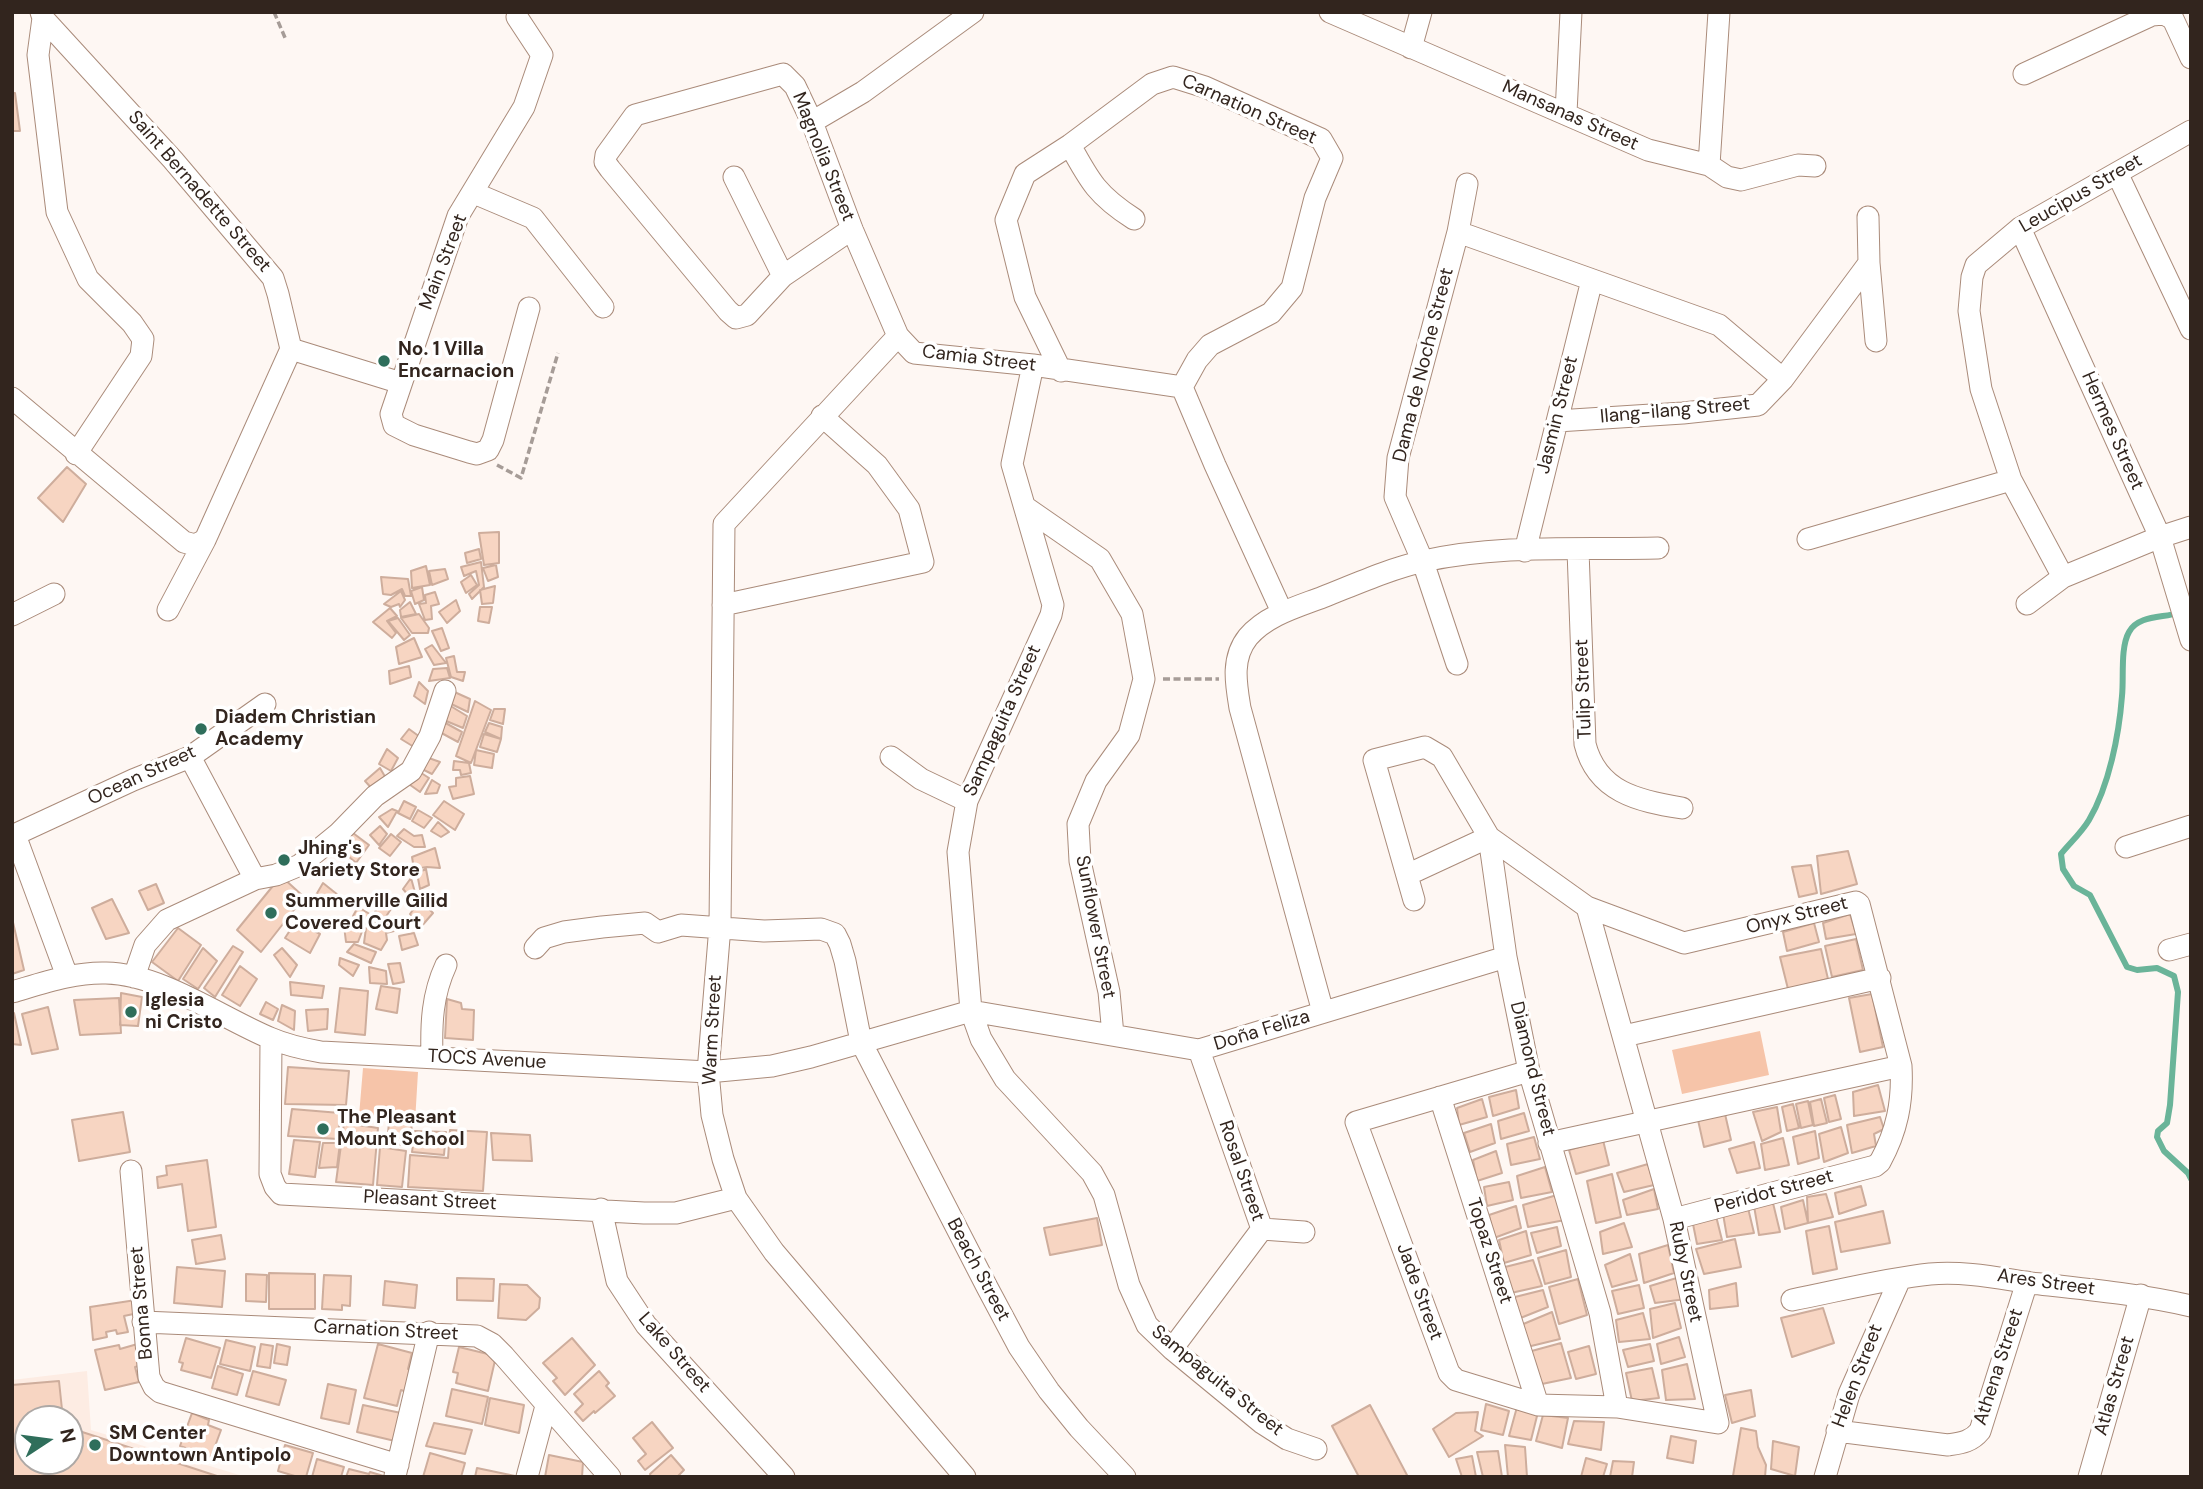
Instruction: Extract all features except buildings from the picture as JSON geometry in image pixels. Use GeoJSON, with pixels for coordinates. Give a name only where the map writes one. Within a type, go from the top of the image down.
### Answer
{"type":"FeatureCollection","features":[{"type":"Feature","properties":{"kind":"street"},"geometry":{"type":"LineString","coordinates":[[811,122],[863,92],[973,12]]}},
{"type":"Feature","properties":{"kind":"street","name":"Mansanas Street"},"geometry":{"type":"LineString","coordinates":[[1330,12],[1648,150],[1709,164],[1727,177],[1741,180],[1798,165],[1815,166]]}},
{"type":"Feature","properties":{"kind":"street"},"geometry":{"type":"LineString","coordinates":[[1411,48],[1421,12]]}},
{"type":"Feature","properties":{"kind":"street"},"geometry":{"type":"LineString","coordinates":[[1566,113],[1571,12]]}},
{"type":"Feature","properties":{"kind":"street"},"geometry":{"type":"LineString","coordinates":[[1709,164],[1719,12]]}},
{"type":"Feature","properties":{"kind":"street"},"geometry":{"type":"LineString","coordinates":[[2024,74],[2152,15],[2164,14],[2173,19],[2191,58]]}},
{"type":"Feature","properties":{"kind":"street"},"geometry":{"type":"LineString","coordinates":[[42,15],[38,55],[57,212],[88,279],[132,323],[143,339],[141,356],[76,454]]}},
{"type":"Feature","properties":{"kind":"street","name":"Saint Bernadette Street"},"geometry":{"type":"LineString","coordinates":[[42,15],[173,160],[273,278],[291,349]]}},
{"type":"Feature","properties":{"kind":"street","name":"Main Street"},"geometry":{"type":"LineString","coordinates":[[477,454],[414,435],[394,425],[391,414],[458,216],[524,107],[542,55],[517,17]]}},
{"type":"Feature","properties":{"kind":"street","name":"Magnolia Street"},"geometry":{"type":"LineString","coordinates":[[783,74],[795,86],[811,122],[852,229],[783,276],[747,315],[736,318],[610,169],[605,162],[606,155],[635,116],[783,74]]}},
{"type":"Feature","properties":{"kind":"street","name":"Carnation Street"},"geometry":{"type":"LineString","coordinates":[[1061,370],[1025,297],[1006,219],[1025,174],[1070,145],[1152,84],[1173,77],[1205,87],[1321,139],[1332,158],[1315,198],[1292,288],[1271,313],[1210,345],[1197,360],[1182,387]]}},
{"type":"Feature","properties":{"kind":"street","name":"Leucipus Street"},"geometry":{"type":"LineString","coordinates":[[2011,480],[1981,389],[1973,347],[1969,312],[1972,276],[1976,265],[2020,228],[2191,131]]}},
{"type":"Feature","properties":{"kind":"street"},"geometry":{"type":"LineString","coordinates":[[1070,145],[1088,179],[1110,204],[1134,219]]}},
{"type":"Feature","properties":{"kind":"street"},"geometry":{"type":"LineString","coordinates":[[2117,173],[2191,329]]}},
{"type":"Feature","properties":{"kind":"street"},"geometry":{"type":"LineString","coordinates":[[734,177],[783,276]]}},
{"type":"Feature","properties":{"kind":"street","name":"Dama de Noche Street"},"geometry":{"type":"LineString","coordinates":[[1457,664],[1423,562],[1395,497],[1398,458],[1458,232],[1467,184]]}},
{"type":"Feature","properties":{"kind":"street"},"geometry":{"type":"LineString","coordinates":[[474,193],[533,218],[603,307]]}},
{"type":"Feature","properties":{"kind":"street"},"geometry":{"type":"LineString","coordinates":[[1868,217],[1868,263],[1876,341]]}},
{"type":"Feature","properties":{"kind":"street","name":"Hermes Street"},"geometry":{"type":"LineString","coordinates":[[2020,228],[2160,537],[2190,637]]}},
{"type":"Feature","properties":{"kind":"street","name":"Camia Street"},"geometry":{"type":"LineString","coordinates":[[852,229],[898,337],[914,353],[1033,365],[1182,387]]}},
{"type":"Feature","properties":{"kind":"street"},"geometry":{"type":"LineString","coordinates":[[1458,232],[1719,325],[1783,379]]}},
{"type":"Feature","properties":{"kind":"street","name":"Ilang-ilang Street"},"geometry":{"type":"LineString","coordinates":[[1557,421],[1758,405],[1783,379],[1868,263]]}},
{"type":"Feature","properties":{"kind":"street","name":"Jasmin Street"},"geometry":{"type":"LineString","coordinates":[[1525,551],[1592,280]]}},
{"type":"Feature","properties":{"kind":"street"},"geometry":{"type":"LineString","coordinates":[[477,454],[488,450],[493,440],[529,308]]}},
{"type":"Feature","properties":{"kind":"street","name":"Warm Street"},"geometry":{"type":"LineString","coordinates":[[898,337],[724,524],[720,926],[708,1072],[712,1115],[736,1198],[774,1252],[965,1477]]}},
{"type":"Feature","properties":{"kind":"street"},"geometry":{"type":"LineString","coordinates":[[168,610],[291,349],[401,383]]}},
{"type":"Feature","properties":{"kind":"street","name":"Sampaguita Street"},"geometry":{"type":"LineString","coordinates":[[1033,365],[1012,464],[1053,605],[1051,615],[967,801],[958,852],[971,1011],[981,1039],[1005,1079],[1092,1173],[1104,1195],[1129,1285],[1147,1325],[1262,1423],[1287,1439],[1316,1449]]}},
{"type":"Feature","properties":{"kind":"street"},"geometry":{"type":"LineString","coordinates":[[1182,387],[1282,612]]}},
{"type":"Feature","properties":{"kind":"street"},"geometry":{"type":"LineString","coordinates":[[12,398],[184,542],[200,543]]}},
{"type":"Feature","properties":{"kind":"street"},"geometry":{"type":"LineString","coordinates":[[723,605],[923,562],[909,509],[877,465],[822,416]]}},
{"type":"Feature","properties":{"kind":"street"},"geometry":{"type":"LineString","coordinates":[[1808,539],[2011,480],[2063,577]]}},
{"type":"Feature","properties":{"kind":"street","name":"Sunflower Street"},"geometry":{"type":"LineString","coordinates":[[1025,507],[1100,559],[1132,614],[1144,679],[1129,735],[1096,781],[1078,824],[1080,861],[1110,992],[1114,1035]]}},
{"type":"Feature","properties":{"kind":"street"},"geometry":{"type":"LineString","coordinates":[[2027,604],[2063,577],[2191,527]]}},
{"type":"Feature","properties":{"kind":"street"},"geometry":{"type":"LineString","coordinates":[[1323,1012],[1240,708],[1235,679],[1237,659],[1247,638],[1262,624],[1282,612],[1388,572],[1423,562],[1488,551],[1658,548]]}},
{"type":"Feature","properties":{"kind":"street","name":"Tulip Street"},"geometry":{"type":"LineString","coordinates":[[1578,550],[1585,744],[1590,762],[1606,783],[1623,792],[1661,805],[1682,808]]}},
{"type":"Feature","properties":{"kind":"street"},"geometry":{"type":"LineString","coordinates":[[12,615],[54,594]]}},
{"type":"Feature","properties":{"kind":"street"},"geometry":{"type":"LineString","coordinates":[[134,976],[145,945],[167,920],[255,879],[276,875],[300,865],[338,834],[375,796],[411,771],[430,736],[445,691]]}},
{"type":"Feature","properties":{"kind":"street","name":"Ocean Street"},"geometry":{"type":"LineString","coordinates":[[14,835],[190,757],[265,704]]}},
{"type":"Feature","properties":{"kind":"street","name":"Diamond Street"},"geometry":{"type":"LineString","coordinates":[[1408,875],[1374,760],[1424,747],[1442,757],[1489,837],[1506,957],[1529,1071],[1600,1313],[1617,1407]]}},
{"type":"Feature","properties":{"kind":"street"},"geometry":{"type":"LineString","coordinates":[[190,757],[255,879]]}},
{"type":"Feature","properties":{"kind":"street"},"geometry":{"type":"LineString","coordinates":[[891,757],[921,779],[967,801]]}},
{"type":"Feature","properties":{"kind":"street"},"geometry":{"type":"LineString","coordinates":[[2126,847],[2191,826]]}},
{"type":"Feature","properties":{"kind":"street"},"geometry":{"type":"LineString","coordinates":[[14,835],[67,976]]}},
{"type":"Feature","properties":{"kind":"street"},"geometry":{"type":"LineString","coordinates":[[1414,900],[1408,875],[1489,837]]}},
{"type":"Feature","properties":{"kind":"street","name":"Onyx Street"},"geometry":{"type":"LineString","coordinates":[[1489,837],[1587,907],[1684,943],[1856,902],[1862,910],[1901,1066],[1902,1092],[1897,1124],[1880,1162],[1875,1166]]}},
{"type":"Feature","properties":{"kind":"street","name":"Ruby Street"},"geometry":{"type":"LineString","coordinates":[[1587,907],[1674,1219],[1717,1423]]}},
{"type":"Feature","properties":{"kind":"street"},"geometry":{"type":"LineString","coordinates":[[535,948],[544,938],[564,932],[602,927],[645,923],[658,932],[681,925],[720,926]]}},
{"type":"Feature","properties":{"kind":"street","name":"Beach Street"},"geometry":{"type":"LineString","coordinates":[[720,926],[764,931],[821,929],[835,934],[845,961],[861,1042],[1019,1348],[1072,1419],[1125,1477]]}},
{"type":"Feature","properties":{"kind":"street"},"geometry":{"type":"LineString","coordinates":[[2169,950],[2191,944]]}},
{"type":"Feature","properties":{"kind":"street","name":"Doña Feliza"},"geometry":{"type":"LineString","coordinates":[[971,1011],[1199,1050],[1506,957]]}},
{"type":"Feature","properties":{"kind":"street"},"geometry":{"type":"LineString","coordinates":[[432,1057],[432,1013],[438,983],[446,965]]}},
{"type":"Feature","properties":{"kind":"street","name":"TOCS Avenue"},"geometry":{"type":"LineString","coordinates":[[12,992],[67,976],[108,973],[134,976],[170,990],[271,1039],[321,1052],[708,1072],[772,1066],[971,1011]]}},
{"type":"Feature","properties":{"kind":"street"},"geometry":{"type":"LineString","coordinates":[[1624,1036],[1880,978]]}},
{"type":"Feature","properties":{"kind":"street","name":"Pleasant Street"},"geometry":{"type":"LineString","coordinates":[[271,1039],[270,1174],[275,1187],[282,1194],[644,1213],[676,1213],[736,1198]]}},
{"type":"Feature","properties":{"kind":"street","name":"Rosal Street"},"geometry":{"type":"LineString","coordinates":[[1172,1349],[1262,1229],[1199,1050]]}},
{"type":"Feature","properties":{"kind":"street"},"geometry":{"type":"LineString","coordinates":[[1549,1143],[1901,1066]]}},
{"type":"Feature","properties":{"kind":"street","name":"Jade Street"},"geometry":{"type":"LineString","coordinates":[[1529,1071],[1356,1122],[1449,1373],[1456,1380],[1538,1405],[1617,1407],[1717,1423]]}},
{"type":"Feature","properties":{"kind":"street","name":"Topaz Street"},"geometry":{"type":"LineString","coordinates":[[1440,1097],[1538,1405]]}},
{"type":"Feature","properties":{"kind":"street","name":"Peridot Street"},"geometry":{"type":"LineString","coordinates":[[1674,1219],[1875,1166]]}},
{"type":"Feature","properties":{"kind":"street","name":"Bonna Street"},"geometry":{"type":"LineString","coordinates":[[131,1171],[143,1322],[149,1377],[153,1387],[160,1392],[396,1471]]}},
{"type":"Feature","properties":{"kind":"street","name":"Lake Street"},"geometry":{"type":"LineString","coordinates":[[601,1209],[617,1281],[646,1325],[784,1477]]}},
{"type":"Feature","properties":{"kind":"street"},"geometry":{"type":"LineString","coordinates":[[1262,1229],[1304,1232]]}},
{"type":"Feature","properties":{"kind":"street","name":"Ares Street"},"geometry":{"type":"LineString","coordinates":[[1792,1300],[1900,1279],[1954,1273],[1981,1274],[2141,1295],[2191,1306]]}},
{"type":"Feature","properties":{"kind":"street","name":"Helen Street"},"geometry":{"type":"LineString","coordinates":[[1825,1477],[1837,1431],[1864,1356],[1900,1279]]}},
{"type":"Feature","properties":{"kind":"street","name":"Athena Street"},"geometry":{"type":"LineString","coordinates":[[1837,1431],[1948,1445],[1975,1437],[1980,1431],[2027,1282]]}},
{"type":"Feature","properties":{"kind":"street","name":"Atlas Street"},"geometry":{"type":"LineString","coordinates":[[2090,1477],[2141,1295]]}},
{"type":"Feature","properties":{"kind":"street","name":"Carnation Street"},"geometry":{"type":"LineString","coordinates":[[143,1322],[477,1336],[492,1344],[610,1477]]}},
{"type":"Feature","properties":{"kind":"street"},"geometry":{"type":"LineString","coordinates":[[396,1471],[429,1332]]}},
{"type":"Feature","properties":{"kind":"street"},"geometry":{"type":"LineString","coordinates":[[527,1477],[546,1406]]}},
{"type":"Feature","properties":{"kind":"path"},"geometry":{"type":"LineString","coordinates":[[274,12],[286,40]]}},
{"type":"Feature","properties":{"kind":"path"},"geometry":{"type":"LineString","coordinates":[[477,454],[521,478],[558,353]]}},
{"type":"Feature","properties":{"kind":"path"},"geometry":{"type":"LineString","coordinates":[[1144,679],[1235,679]]}},
{"type":"Feature","properties":{"kind":"shaded area"},"geometry":{"type":"Polygon","coordinates":[[[1760,1031],[1769,1075],[1682,1094],[1672,1050],[1760,1031]]]}},
{"type":"Feature","properties":{"kind":"shaded area"},"geometry":{"type":"Polygon","coordinates":[[[363,1068],[418,1072],[415,1122],[359,1116],[363,1068]]]}},
{"type":"Feature","properties":{"kind":"shaded area","name":"SM Center Downtown Antipolo"},"geometry":{"type":"Polygon","coordinates":[[[87,1371],[91,1430],[246,1477],[12,1477],[12,1380],[87,1371]]]}},
{"type":"Feature","properties":{"kind":"waterway"},"geometry":{"type":"LineString","coordinates":[[2178,613],[2145,620],[2129,632],[2123,655],[2123,689],[2112,760],[2102,792],[2089,820],[2061,854],[2063,869],[2074,886],[2090,895],[2127,967],[2137,970],[2157,968],[2174,976],[2178,992],[2170,1105],[2167,1123],[2158,1131],[2157,1137],[2164,1151],[2191,1179]]}},
{"type":"Feature","properties":{"kind":"place","name":"No. 1 Villa Encarnacion"},"geometry":{"type":"Point","coordinates":[384,361]}},
{"type":"Feature","properties":{"kind":"place","name":"Diadem Christian Academy"},"geometry":{"type":"Point","coordinates":[201,729]}},
{"type":"Feature","properties":{"kind":"place","name":"Jhing's Variety Store"},"geometry":{"type":"Point","coordinates":[284,860]}},
{"type":"Feature","properties":{"kind":"place","name":"Summerville Gilid Covered Court"},"geometry":{"type":"Point","coordinates":[271,913]}},
{"type":"Feature","properties":{"kind":"place","name":"Iglesia ni Cristo"},"geometry":{"type":"Point","coordinates":[131,1012]}},
{"type":"Feature","properties":{"kind":"place","name":"The Pleasant Mount School"},"geometry":{"type":"Point","coordinates":[323,1129]}},
{"type":"Feature","properties":{"kind":"place","name":"SM Center Downtown Antipolo"},"geometry":{"type":"Point","coordinates":[95,1445]}}]}
